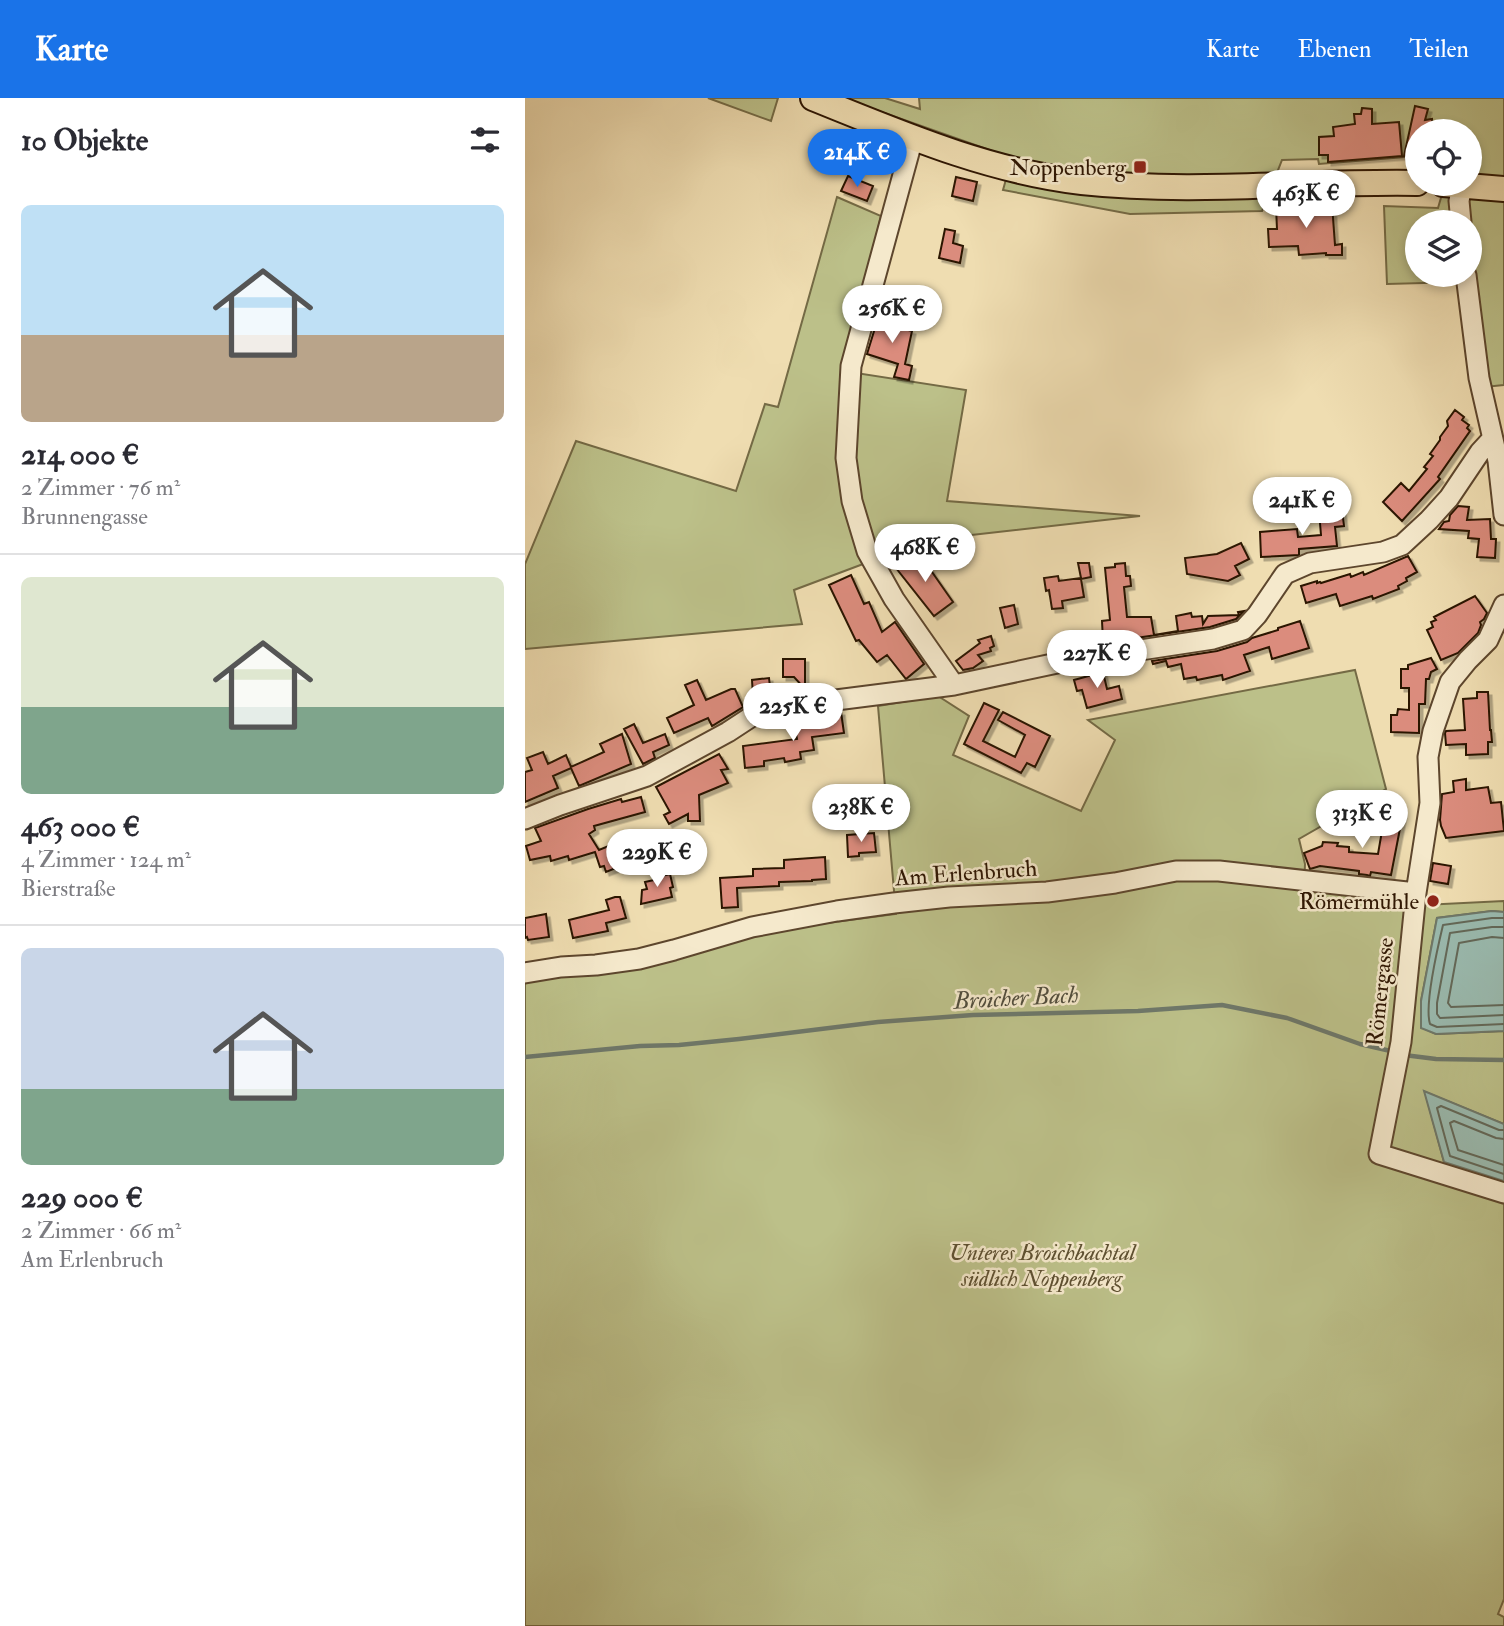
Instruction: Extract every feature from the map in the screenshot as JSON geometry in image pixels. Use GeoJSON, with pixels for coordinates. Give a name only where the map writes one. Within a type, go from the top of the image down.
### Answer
{"type":"FeatureCollection","features":[{"type":"Feature","properties":{"kind":"main road"},"geometry":{"type":"LineString","coordinates":[[813,98],[964,156],[1018,171],[1080,181],[1216,188],[1405,183]]}},
{"type":"Feature","properties":{"kind":"main road"},"geometry":{"type":"LineString","coordinates":[[1482,187],[1504,189]]}},
{"type":"Feature","properties":{"kind":"street"},"geometry":{"type":"LineString","coordinates":[[913,138],[851,366],[846,458],[852,501],[867,551],[894,599],[954,685]]}},
{"type":"Feature","properties":{"kind":"street"},"geometry":{"type":"LineString","coordinates":[[1468,287],[1479,378],[1498,461],[1504,515]]}},
{"type":"Feature","properties":{"kind":"street"},"geometry":{"type":"LineString","coordinates":[[525,818],[647,776],[757,713],[781,707],[954,685],[1095,655],[1213,639],[1243,629],[1257,615],[1285,574],[1310,563],[1383,552],[1402,545],[1449,498],[1492,439]]}},
{"type":"Feature","properties":{"kind":"street","name":"Römergasse"},"geometry":{"type":"LineString","coordinates":[[1504,605],[1488,640],[1450,682],[1427,757],[1430,803],[1416,893],[1399,1052],[1379,1154],[1504,1193]]}},
{"type":"Feature","properties":{"kind":"street","name":"Am Erlenbruch"},"geometry":{"type":"LineString","coordinates":[[525,973],[639,959],[753,927],[838,911],[949,897],[1047,892],[1176,871],[1219,871],[1416,893]]}},
{"type":"Feature","properties":{"kind":"green space"},"geometry":{"type":"Polygon","coordinates":[[[708,98],[778,98],[771,121],[708,98]]]}},
{"type":"Feature","properties":{"kind":"green space"},"geometry":{"type":"Polygon","coordinates":[[[842,98],[885,98],[920,109],[919,98],[1504,98],[1504,385],[1475,388],[1462,287],[1482,287],[1482,210],[1405,210],[1405,284],[1387,284],[1384,206],[1438,208],[1442,196],[1482,196],[1482,119],[1405,119],[1405,157],[1319,164],[1318,159],[1282,160],[1262,211],[1130,214],[1003,190],[1012,158],[842,98]]]}},
{"type":"Feature","properties":{"kind":"green space"},"geometry":{"type":"Polygon","coordinates":[[[837,197],[881,216],[843,371],[966,390],[947,501],[1140,516],[927,540],[794,590],[802,624],[525,649],[525,564],[576,441],[736,491],[765,404],[778,407],[837,197]]]}},
{"type":"Feature","properties":{"kind":"green space","name":"Unteres Broichbachtal südlich Noppenberg"},"geometry":{"type":"Polygon","coordinates":[[[1355,670],[1386,789],[1299,839],[1305,864],[1304,888],[1394,900],[1403,906],[1504,901],[1504,912],[1437,918],[1421,1001],[1421,1027],[1436,1034],[1504,1031],[1504,1124],[1425,1092],[1444,1162],[1504,1181],[1504,1599],[1498,1614],[1504,1617],[1504,1626],[525,1626],[525,982],[804,926],[896,914],[878,706],[938,696],[969,716],[953,755],[1081,811],[1115,740],[1088,720],[1355,670]]]}},
{"type":"Feature","properties":{"kind":"water"},"geometry":{"type":"Polygon","coordinates":[[[1504,912],[1504,1031],[1436,1034],[1421,1028],[1421,1001],[1437,918],[1504,912]]]}},
{"type":"Feature","properties":{"kind":"water"},"geometry":{"type":"Polygon","coordinates":[[[1424,1091],[1504,1124],[1504,1181],[1444,1162],[1424,1091]]]}},
{"type":"Feature","properties":{"kind":"building"},"geometry":{"type":"Polygon","coordinates":[[[1415,106],[1428,109],[1425,119],[1412,119],[1415,106]]]}},
{"type":"Feature","properties":{"kind":"building"},"geometry":{"type":"Polygon","coordinates":[[[1362,108],[1372,109],[1372,124],[1399,122],[1402,156],[1328,162],[1328,155],[1319,155],[1319,137],[1334,136],[1333,127],[1355,124],[1354,114],[1361,114],[1362,108]]]}},
{"type":"Feature","properties":{"kind":"building"},"geometry":{"type":"Polygon","coordinates":[[[848,176],[873,186],[867,201],[841,191],[848,176]]]}},
{"type":"Feature","properties":{"kind":"building"},"geometry":{"type":"Polygon","coordinates":[[[956,177],[977,182],[973,201],[952,196],[956,177]]]}},
{"type":"Feature","properties":{"kind":"building"},"geometry":{"type":"Polygon","coordinates":[[[1332,204],[1335,245],[1342,244],[1342,255],[1299,255],[1298,246],[1269,247],[1268,229],[1277,229],[1276,207],[1332,204]]]}},
{"type":"Feature","properties":{"kind":"building"},"geometry":{"type":"Polygon","coordinates":[[[945,229],[955,231],[953,243],[963,246],[960,263],[939,258],[945,229]]]}},
{"type":"Feature","properties":{"kind":"building"},"geometry":{"type":"Polygon","coordinates":[[[879,315],[898,319],[897,327],[912,331],[905,364],[912,366],[909,380],[894,377],[898,364],[867,354],[879,315]]]}},
{"type":"Feature","properties":{"kind":"building"},"geometry":{"type":"Polygon","coordinates":[[[1455,410],[1464,417],[1462,420],[1469,425],[1467,428],[1470,431],[1438,477],[1440,479],[1402,521],[1383,502],[1401,483],[1409,491],[1427,469],[1424,467],[1433,456],[1430,454],[1455,410]]]}},
{"type":"Feature","properties":{"kind":"building"},"geometry":{"type":"Polygon","coordinates":[[[1458,506],[1469,507],[1467,520],[1490,519],[1491,539],[1496,539],[1495,558],[1477,557],[1479,539],[1468,538],[1469,531],[1439,529],[1444,522],[1449,521],[1450,515],[1458,506]]]}},
{"type":"Feature","properties":{"kind":"building"},"geometry":{"type":"Polygon","coordinates":[[[1342,510],[1344,526],[1335,527],[1337,546],[1299,549],[1299,555],[1261,557],[1260,532],[1297,529],[1298,537],[1321,535],[1319,511],[1342,510]]]}},
{"type":"Feature","properties":{"kind":"building"},"geometry":{"type":"Polygon","coordinates":[[[1241,543],[1249,559],[1235,566],[1240,575],[1228,581],[1187,574],[1185,558],[1217,554],[1241,543]]]}},
{"type":"Feature","properties":{"kind":"building"},"geometry":{"type":"Polygon","coordinates":[[[918,552],[953,602],[934,616],[896,568],[918,552]]]}},
{"type":"Feature","properties":{"kind":"building"},"geometry":{"type":"Polygon","coordinates":[[[1408,556],[1417,572],[1406,578],[1407,581],[1398,586],[1399,589],[1373,599],[1372,596],[1340,606],[1336,594],[1306,603],[1301,586],[1350,574],[1351,577],[1363,572],[1364,575],[1408,556]]]}},
{"type":"Feature","properties":{"kind":"building"},"geometry":{"type":"Polygon","coordinates":[[[1078,563],[1089,563],[1091,577],[1081,579],[1084,597],[1062,601],[1063,608],[1052,609],[1044,578],[1058,576],[1059,581],[1081,578],[1078,563]]]}},
{"type":"Feature","properties":{"kind":"building"},"geometry":{"type":"Polygon","coordinates":[[[1125,563],[1126,576],[1130,576],[1131,586],[1124,587],[1127,617],[1151,617],[1154,635],[1178,631],[1176,616],[1191,613],[1192,617],[1202,616],[1203,624],[1208,616],[1239,615],[1238,612],[1244,611],[1236,619],[1210,627],[1136,638],[1103,641],[1102,621],[1110,620],[1105,568],[1125,563]]]}},
{"type":"Feature","properties":{"kind":"building"},"geometry":{"type":"Polygon","coordinates":[[[851,575],[864,604],[869,602],[882,632],[895,622],[924,664],[906,679],[887,655],[877,662],[859,640],[856,641],[829,585],[851,575]]]}},
{"type":"Feature","properties":{"kind":"building"},"geometry":{"type":"Polygon","coordinates":[[[1475,596],[1487,613],[1480,622],[1478,633],[1458,653],[1441,660],[1427,630],[1433,627],[1431,622],[1436,620],[1434,617],[1475,596]]]}},
{"type":"Feature","properties":{"kind":"building"},"geometry":{"type":"Polygon","coordinates":[[[1014,605],[1018,624],[1005,628],[1000,608],[1014,605]]]}},
{"type":"Feature","properties":{"kind":"building"},"geometry":{"type":"Polygon","coordinates":[[[1300,621],[1309,648],[1272,659],[1269,647],[1244,655],[1250,671],[1223,680],[1222,675],[1197,680],[1196,677],[1184,679],[1181,664],[1168,667],[1166,661],[1153,664],[1152,661],[1217,651],[1300,621]]]}},
{"type":"Feature","properties":{"kind":"building"},"geometry":{"type":"Polygon","coordinates":[[[991,636],[994,646],[990,648],[991,651],[978,655],[983,661],[973,668],[963,670],[956,661],[980,643],[978,640],[991,636]]]}},
{"type":"Feature","properties":{"kind":"building"},"geometry":{"type":"Polygon","coordinates":[[[1431,658],[1437,669],[1426,679],[1425,704],[1419,704],[1419,733],[1391,732],[1391,715],[1397,715],[1398,709],[1409,710],[1409,688],[1401,688],[1401,669],[1408,669],[1408,665],[1431,658]]]}},
{"type":"Feature","properties":{"kind":"building"},"geometry":{"type":"Polygon","coordinates":[[[783,659],[805,659],[805,689],[794,677],[783,677],[783,659]]]}},
{"type":"Feature","properties":{"kind":"building"},"geometry":{"type":"Polygon","coordinates":[[[1103,672],[1107,689],[1119,686],[1122,699],[1087,708],[1082,690],[1077,691],[1074,680],[1103,672]]]}},
{"type":"Feature","properties":{"kind":"building"},"geometry":{"type":"Polygon","coordinates":[[[769,678],[771,695],[753,696],[752,680],[769,678]]]}},
{"type":"Feature","properties":{"kind":"building"},"geometry":{"type":"Polygon","coordinates":[[[697,680],[706,700],[735,689],[743,707],[712,726],[708,718],[674,733],[667,718],[694,705],[685,685],[697,680]]]}},
{"type":"Feature","properties":{"kind":"building"},"geometry":{"type":"Polygon","coordinates":[[[1477,692],[1488,692],[1492,742],[1488,742],[1488,754],[1466,755],[1466,744],[1446,745],[1445,733],[1465,730],[1463,699],[1477,698],[1477,692]]]}},
{"type":"Feature","properties":{"kind":"building"},"geometry":{"type":"Polygon","coordinates":[[[984,703],[999,710],[983,741],[1015,757],[1025,735],[998,720],[1003,712],[1050,736],[1035,767],[1027,763],[1021,773],[964,744],[984,703]]]}},
{"type":"Feature","properties":{"kind":"building"},"geometry":{"type":"Polygon","coordinates":[[[841,712],[844,733],[812,737],[814,750],[800,752],[801,759],[785,762],[784,758],[764,761],[764,766],[745,768],[743,746],[797,739],[795,728],[827,721],[826,714],[841,712]]]}},
{"type":"Feature","properties":{"kind":"building"},"geometry":{"type":"Polygon","coordinates":[[[634,724],[643,743],[665,734],[669,745],[653,752],[655,758],[643,764],[624,729],[634,724]]]}},
{"type":"Feature","properties":{"kind":"building"},"geometry":{"type":"Polygon","coordinates":[[[622,734],[631,764],[579,786],[571,768],[553,776],[558,788],[525,802],[525,772],[532,770],[527,758],[543,752],[548,764],[566,755],[571,767],[604,752],[600,744],[622,734]]]}},
{"type":"Feature","properties":{"kind":"building"},"geometry":{"type":"Polygon","coordinates":[[[719,754],[728,769],[721,770],[728,783],[699,795],[700,821],[688,821],[688,814],[669,824],[664,815],[670,812],[656,787],[719,754]]]}},
{"type":"Feature","properties":{"kind":"building"},"geometry":{"type":"Polygon","coordinates":[[[1466,779],[1466,790],[1488,787],[1491,803],[1501,802],[1504,831],[1446,838],[1440,820],[1442,794],[1454,792],[1453,781],[1466,779]]]}},
{"type":"Feature","properties":{"kind":"building"},"geometry":{"type":"Polygon","coordinates":[[[641,797],[645,812],[594,826],[595,830],[589,834],[599,850],[611,845],[621,866],[606,872],[604,866],[600,867],[595,852],[569,860],[568,856],[551,861],[550,856],[530,860],[526,846],[541,841],[535,828],[621,799],[622,802],[641,797]]]}},
{"type":"Feature","properties":{"kind":"building"},"geometry":{"type":"Polygon","coordinates":[[[1377,808],[1403,813],[1391,875],[1371,872],[1370,876],[1359,874],[1359,871],[1320,866],[1310,869],[1304,853],[1322,846],[1323,842],[1349,847],[1349,852],[1378,854],[1383,825],[1375,824],[1377,808]]]}},
{"type":"Feature","properties":{"kind":"building"},"geometry":{"type":"Polygon","coordinates":[[[874,833],[876,852],[848,857],[847,835],[874,833]]]}},
{"type":"Feature","properties":{"kind":"building"},"geometry":{"type":"Polygon","coordinates":[[[825,857],[826,879],[779,882],[779,886],[737,888],[738,907],[722,908],[720,878],[753,876],[753,869],[784,868],[784,860],[825,857]]]}},
{"type":"Feature","properties":{"kind":"building"},"geometry":{"type":"Polygon","coordinates":[[[1433,863],[1451,866],[1448,884],[1430,881],[1433,863]]]}},
{"type":"Feature","properties":{"kind":"building"},"geometry":{"type":"Polygon","coordinates":[[[670,874],[672,897],[641,904],[642,890],[647,889],[645,882],[670,874]]]}},
{"type":"Feature","properties":{"kind":"building"},"geometry":{"type":"Polygon","coordinates":[[[620,897],[626,918],[606,923],[608,931],[573,938],[569,920],[609,910],[606,900],[620,897]]]}},
{"type":"Feature","properties":{"kind":"building"},"geometry":{"type":"Polygon","coordinates":[[[546,914],[549,937],[528,940],[525,938],[525,918],[546,914]]]}},
{"type":"Feature","properties":{"kind":"waterway","name":"Broicher Bach"},"geometry":{"type":"LineString","coordinates":[[525,1057],[679,1045],[878,1022],[973,1015],[1138,1011],[1222,1005],[1287,1018],[1360,1044],[1395,1052]]}},
{"type":"Feature","properties":{"kind":"waterway","name":"Broicher Bach"},"geometry":{"type":"LineString","coordinates":[[1404,1055],[1436,1059],[1504,1060]]}},
{"type":"Feature","properties":{"kind":"place","name":"Noppenberg"},"geometry":{"type":"Point","coordinates":[1140,167]}},
{"type":"Feature","properties":{"kind":"place","name":"Römermühle"},"geometry":{"type":"Point","coordinates":[1433,901]}}]}
